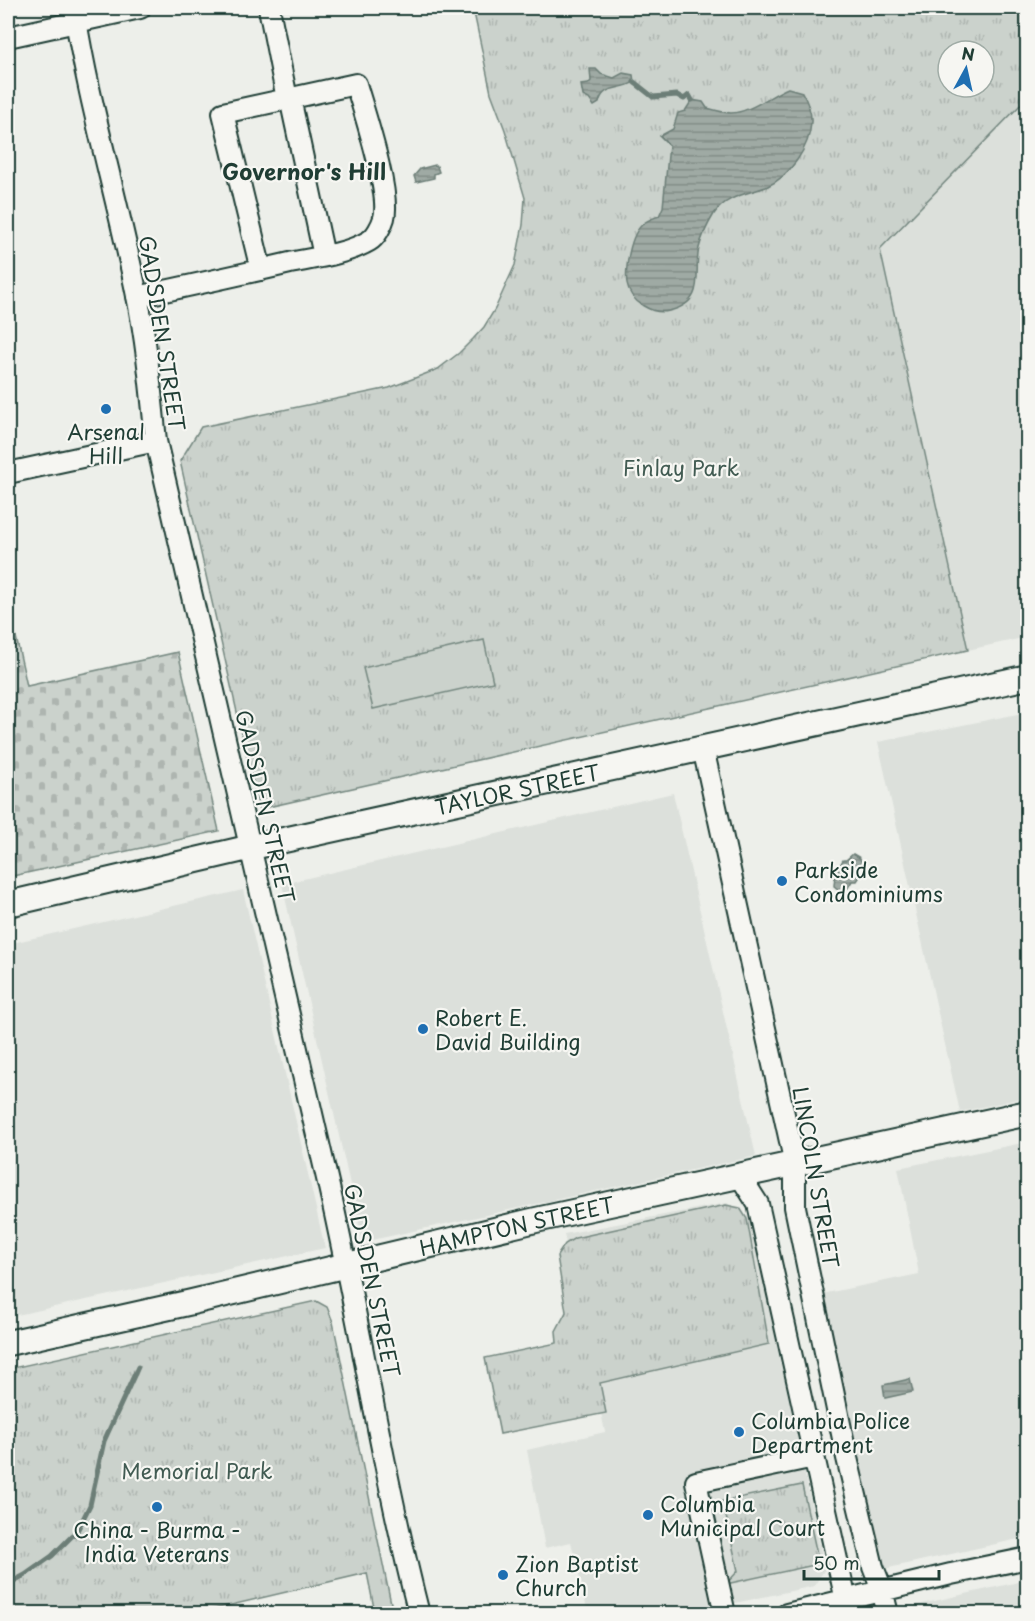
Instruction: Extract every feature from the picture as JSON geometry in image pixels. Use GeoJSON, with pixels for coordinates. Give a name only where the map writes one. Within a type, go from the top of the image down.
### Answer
{"type":"FeatureCollection","features":[{"type":"Feature","properties":{"kind":"main road","name":"TAYLOR STREET"},"geometry":{"type":"LineString","coordinates":[[8,904],[252,847],[1028,677]]}},
{"type":"Feature","properties":{"kind":"main road","name":"HAMPTON STREET"},"geometry":{"type":"LineString","coordinates":[[8,1343],[347,1266],[536,1220],[1028,1113]]}},
{"type":"Feature","properties":{"kind":"street"},"geometry":{"type":"LineString","coordinates":[[8,37],[75,15],[140,8]]}},
{"type":"Feature","properties":{"kind":"street"},"geometry":{"type":"LineString","coordinates":[[269,8],[324,256]]}},
{"type":"Feature","properties":{"kind":"street","name":"GADSDEN STREET"},"geometry":{"type":"LineString","coordinates":[[75,15],[137,297],[150,373],[156,441],[252,847],[347,1266],[395,1514],[419,1614]]}},
{"type":"Feature","properties":{"kind":"street"},"geometry":{"type":"LineString","coordinates":[[137,297],[261,270],[324,256],[372,240],[384,219],[386,205],[356,84],[224,114],[261,270]]}},
{"type":"Feature","properties":{"kind":"street"},"geometry":{"type":"LineString","coordinates":[[8,473],[156,441]]}},
{"type":"Feature","properties":{"kind":"street","name":"LINCOLN STREET"},"geometry":{"type":"LineString","coordinates":[[703,748],[795,1164],[795,1208],[847,1458],[873,1567],[888,1614]]}},
{"type":"Feature","properties":{"kind":"street"},"geometry":{"type":"LineString","coordinates":[[740,1176],[758,1204],[847,1606]]}},
{"type":"Feature","properties":{"kind":"street"},"geometry":{"type":"LineString","coordinates":[[725,1614],[696,1482],[814,1457]]}},
{"type":"Feature","properties":{"kind":"street"},"geometry":{"type":"LineString","coordinates":[[787,1614],[847,1606],[882,1590],[1028,1558]]}},
{"type":"Feature","properties":{"kind":"shaded area"},"geometry":{"type":"Polygon","coordinates":[[[590,69],[596,69],[601,74],[614,78],[623,73],[633,75],[634,82],[608,90],[594,106],[589,99],[583,96],[581,85],[591,81],[590,69]]]}},
{"type":"Feature","properties":{"kind":"shaded area"},"geometry":{"type":"Polygon","coordinates":[[[788,88],[802,92],[811,114],[807,142],[797,160],[783,176],[774,182],[731,199],[714,214],[700,244],[696,286],[689,301],[681,307],[663,312],[649,309],[637,302],[627,284],[629,252],[638,229],[646,221],[659,216],[663,207],[669,145],[660,136],[673,129],[678,113],[685,111],[692,100],[703,102],[707,108],[728,113],[738,112],[788,88]]]}},
{"type":"Feature","properties":{"kind":"shaded area"},"geometry":{"type":"Polygon","coordinates":[[[1027,98],[1027,637],[968,650],[880,249],[1027,98]]]}},
{"type":"Feature","properties":{"kind":"shaded area"},"geometry":{"type":"Polygon","coordinates":[[[435,165],[439,172],[434,174],[434,178],[416,182],[414,176],[420,169],[435,165]]]}},
{"type":"Feature","properties":{"kind":"shaded area"},"geometry":{"type":"Polygon","coordinates":[[[1027,712],[1027,1097],[960,1112],[878,742],[1027,712]]]}},
{"type":"Feature","properties":{"kind":"shaded area"},"geometry":{"type":"Polygon","coordinates":[[[673,793],[756,1156],[363,1242],[282,884],[673,793]]]}},
{"type":"Feature","properties":{"kind":"shaded area"},"geometry":{"type":"Polygon","coordinates":[[[853,854],[860,858],[862,866],[857,873],[859,878],[857,881],[852,881],[847,889],[839,890],[834,886],[835,874],[843,860],[853,854]]]}},
{"type":"Feature","properties":{"kind":"shaded area"},"geometry":{"type":"Polygon","coordinates":[[[243,890],[325,1248],[8,1317],[8,944],[243,890]]]}},
{"type":"Feature","properties":{"kind":"shaded area"},"geometry":{"type":"Polygon","coordinates":[[[1027,1142],[1027,1537],[884,1569],[822,1294],[919,1274],[898,1168],[1027,1142]]]}},
{"type":"Feature","properties":{"kind":"shaded area"},"geometry":{"type":"Polygon","coordinates":[[[727,1203],[750,1218],[825,1569],[814,1586],[689,1613],[588,1613],[571,1542],[545,1548],[527,1450],[605,1432],[564,1234],[727,1203]]]}},
{"type":"Feature","properties":{"kind":"shaded area"},"geometry":{"type":"Polygon","coordinates":[[[910,1379],[913,1392],[885,1398],[883,1385],[910,1379]]]}},
{"type":"Feature","properties":{"kind":"shaded area"},"geometry":{"type":"Polygon","coordinates":[[[1027,1580],[1027,1613],[896,1614],[895,1610],[1027,1580]]]}},
{"type":"Feature","properties":{"kind":"green space","name":"Finlay Park"},"geometry":{"type":"Polygon","coordinates":[[[473,8],[1027,8],[1027,98],[880,249],[968,650],[259,809],[180,461],[201,427],[389,388],[438,369],[459,353],[484,327],[515,265],[523,225],[525,198],[505,130],[491,93],[473,8]]]}},
{"type":"Feature","properties":{"kind":"green space"},"geometry":{"type":"Polygon","coordinates":[[[8,601],[27,686],[178,652],[219,831],[8,877],[8,601]]]}},
{"type":"Feature","properties":{"kind":"green space"},"geometry":{"type":"Polygon","coordinates":[[[484,640],[493,682],[373,709],[363,668],[484,640]]]}},
{"type":"Feature","properties":{"kind":"green space"},"geometry":{"type":"Polygon","coordinates":[[[726,1205],[740,1208],[747,1219],[769,1344],[600,1383],[606,1413],[500,1434],[485,1358],[557,1343],[556,1331],[566,1312],[557,1256],[565,1244],[575,1238],[726,1205]]]}},
{"type":"Feature","properties":{"kind":"green space","name":"Memorial Park"},"geometry":{"type":"Polygon","coordinates":[[[316,1301],[327,1307],[333,1322],[393,1613],[375,1613],[367,1573],[210,1610],[211,1613],[8,1613],[8,1369],[316,1301]]]}},
{"type":"Feature","properties":{"kind":"green space"},"geometry":{"type":"Polygon","coordinates":[[[802,1485],[819,1564],[726,1584],[738,1571],[724,1507],[719,1508],[718,1502],[802,1485]]]}},
{"type":"Feature","properties":{"kind":"waterway"},"geometry":{"type":"LineString","coordinates":[[634,82],[653,97],[677,95],[684,99],[689,95],[692,100]]}},
{"type":"Feature","properties":{"kind":"waterway"},"geometry":{"type":"LineString","coordinates":[[8,1584],[52,1556],[77,1531],[90,1505],[104,1441],[138,1367]]}},
{"type":"Feature","properties":{"kind":"place","name":"Arsenal Hill"},"geometry":{"type":"Point","coordinates":[106,409]}},
{"type":"Feature","properties":{"kind":"place","name":"Parkside Condominiums"},"geometry":{"type":"Point","coordinates":[782,881]}},
{"type":"Feature","properties":{"kind":"place","name":"Robert E. David Building"},"geometry":{"type":"Point","coordinates":[423,1029]}},
{"type":"Feature","properties":{"kind":"place","name":"Columbia Police Department"},"geometry":{"type":"Point","coordinates":[739,1432]}},
{"type":"Feature","properties":{"kind":"place","name":"China - Burma - India Veterans"},"geometry":{"type":"Point","coordinates":[157,1507]}},
{"type":"Feature","properties":{"kind":"place","name":"Columbia Municipal Court"},"geometry":{"type":"Point","coordinates":[648,1515]}},
{"type":"Feature","properties":{"kind":"place","name":"Zion Baptist Church"},"geometry":{"type":"Point","coordinates":[503,1575]}},
{"type":"Feature","properties":{"kind":"district","name":"Governor's Hill"},"geometry":{"type":"Point","coordinates":[304,170]}}]}
